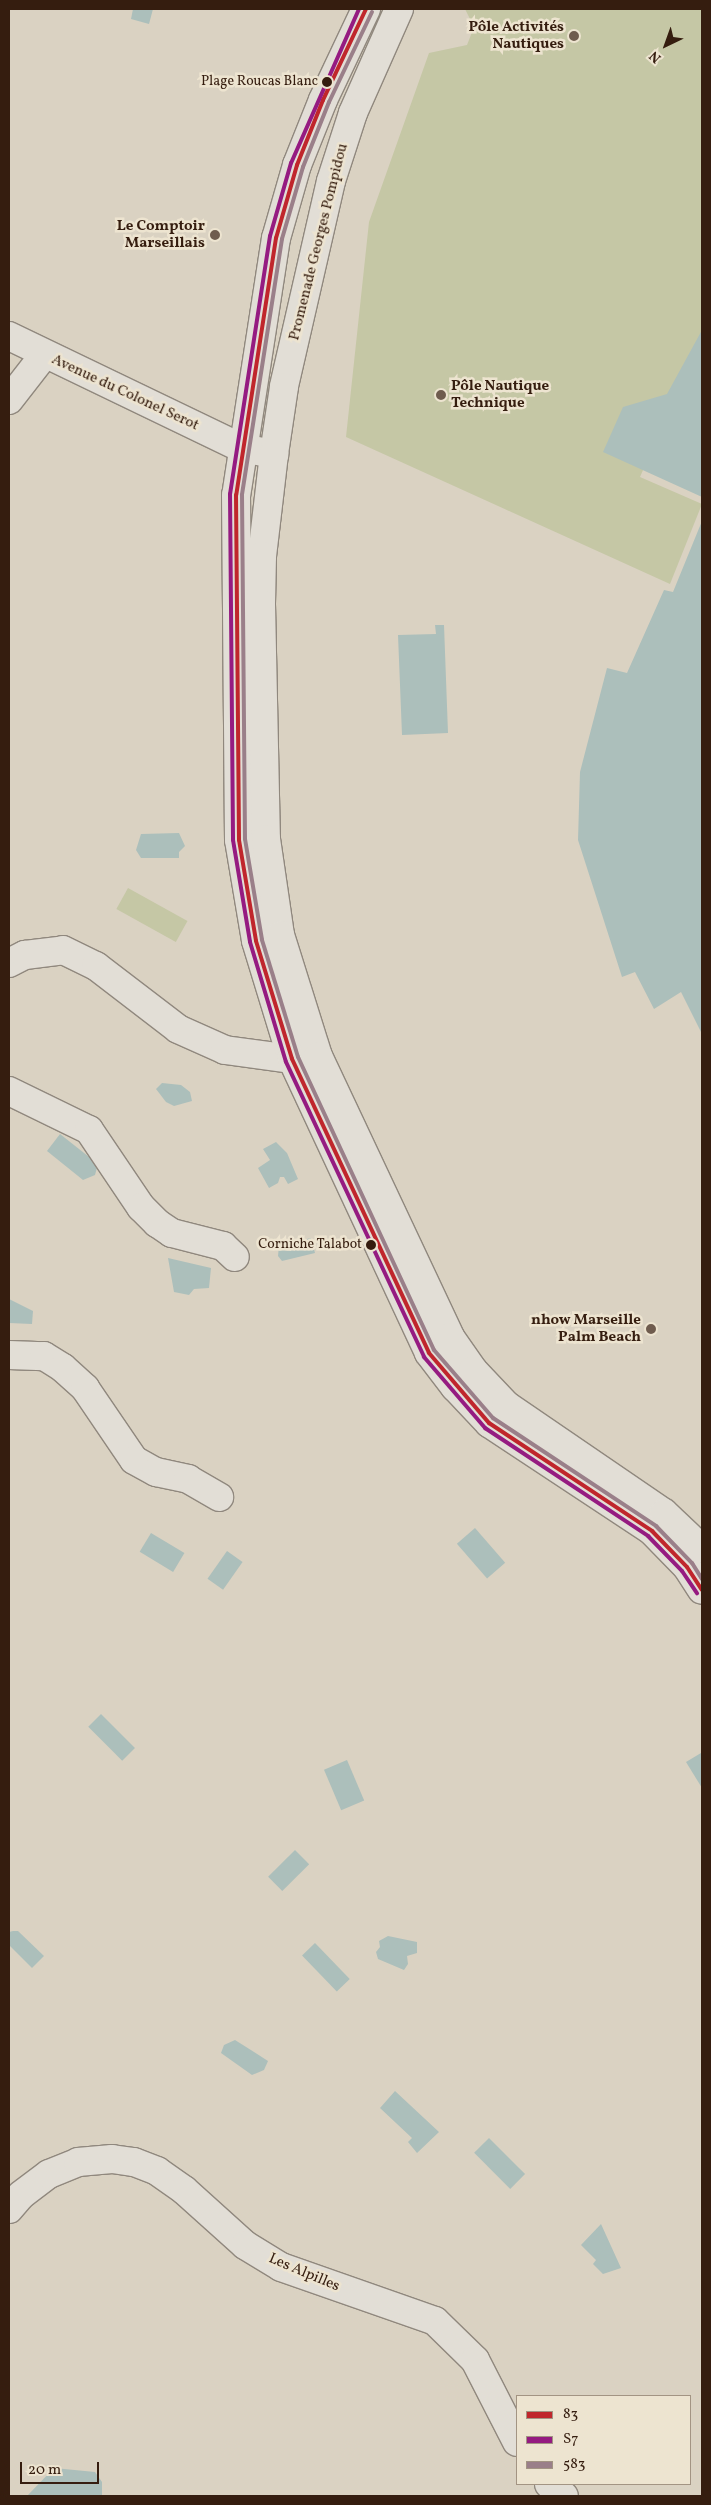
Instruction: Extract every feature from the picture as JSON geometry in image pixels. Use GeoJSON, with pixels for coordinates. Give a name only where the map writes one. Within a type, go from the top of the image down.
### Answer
{"type":"FeatureCollection","features":[{"type":"Feature","properties":{"kind":"main road"},"geometry":{"type":"LineString","coordinates":[[366,9],[322,100],[300,157],[276,238],[236,495],[235,586],[239,840],[256,941],[292,1059],[408,1312],[429,1353],[455,1387],[489,1423],[652,1531],[687,1567],[702,1590]]}},
{"type":"Feature","properties":{"kind":"main road","name":"Promenade Georges Pompidou"},"geometry":{"type":"LineString","coordinates":[[399,9],[353,113],[332,181],[284,387],[274,454],[262,556],[261,595],[268,857],[280,936],[302,1014],[329,1080],[429,1298],[450,1337],[473,1370],[506,1405],[664,1513],[702,1548]]}},
{"type":"Feature","properties":{"kind":"main road","name":"Avenue du Colonel Serot"},"geometry":{"type":"LineString","coordinates":[[9,336],[44,355],[242,448],[274,454]]}},
{"type":"Feature","properties":{"kind":"main road"},"geometry":{"type":"LineString","coordinates":[[9,400],[44,355]]}},
{"type":"Feature","properties":{"kind":"main road"},"geometry":{"type":"LineString","coordinates":[[9,963],[25,955],[63,950],[96,966],[178,1029],[224,1050],[292,1059],[308,1063],[329,1080]]}},
{"type":"Feature","properties":{"kind":"main road"},"geometry":{"type":"LineString","coordinates":[[9,1091],[88,1130],[141,1207],[157,1223],[172,1233],[223,1246],[235,1257]]}},
{"type":"Feature","properties":{"kind":"main road"},"geometry":{"type":"LineString","coordinates":[[9,1355],[44,1356],[63,1368],[85,1388],[134,1460],[156,1472],[188,1479],[220,1497]]}},
{"type":"Feature","properties":{"kind":"main road","name":"Les Alpilles"},"geometry":{"type":"LineString","coordinates":[[9,2209],[20,2195],[49,2174],[78,2162],[119,2160],[157,2171],[184,2190],[245,2245],[281,2267],[435,2321],[475,2360],[516,2440]]}},
{"type":"Feature","properties":{"kind":"main road"},"geometry":{"type":"LineString","coordinates":[[550,2485],[564,2496]]}},
{"type":"Feature","properties":{"kind":"green space"},"geometry":{"type":"Polygon","coordinates":[[[465,9],[702,9],[702,335],[640,477],[702,504],[670,584],[346,437],[369,222],[429,53],[467,45],[474,27],[465,9]]]}},
{"type":"Feature","properties":{"kind":"green space"},"geometry":{"type":"Polygon","coordinates":[[[128,888],[187,921],[176,942],[116,909],[128,888]]]}},
{"type":"Feature","properties":{"kind":"shaded area"},"geometry":{"type":"Polygon","coordinates":[[[133,9],[153,9],[149,24],[131,19],[133,9]]]}},
{"type":"Feature","properties":{"kind":"shaded area"},"geometry":{"type":"Polygon","coordinates":[[[702,330],[702,497],[603,452],[623,407],[667,394],[702,330]]]}},
{"type":"Feature","properties":{"kind":"shaded area"},"geometry":{"type":"Polygon","coordinates":[[[702,521],[702,1034],[681,992],[654,1009],[635,972],[622,977],[578,840],[580,772],[607,668],[627,673],[664,590],[673,592],[702,521]]]}},
{"type":"Feature","properties":{"kind":"shaded area"},"geometry":{"type":"Polygon","coordinates":[[[435,625],[444,625],[448,733],[402,735],[398,635],[436,634],[435,625]]]}},
{"type":"Feature","properties":{"kind":"shaded area"},"geometry":{"type":"Polygon","coordinates":[[[179,833],[185,846],[179,852],[179,858],[141,858],[136,850],[141,834],[179,833]]]}},
{"type":"Feature","properties":{"kind":"shaded area"},"geometry":{"type":"Polygon","coordinates":[[[162,1083],[181,1085],[190,1092],[192,1101],[174,1106],[166,1102],[156,1089],[162,1083]]]}},
{"type":"Feature","properties":{"kind":"shaded area"},"geometry":{"type":"Polygon","coordinates":[[[60,1134],[98,1164],[95,1175],[83,1180],[47,1151],[60,1134]]]}},
{"type":"Feature","properties":{"kind":"shaded area"},"geometry":{"type":"Polygon","coordinates":[[[276,1142],[287,1153],[298,1179],[288,1184],[284,1177],[280,1177],[278,1183],[269,1188],[258,1168],[270,1160],[263,1149],[276,1142]]]}},
{"type":"Feature","properties":{"kind":"shaded area"},"geometry":{"type":"Polygon","coordinates":[[[311,1238],[315,1253],[282,1261],[278,1256],[279,1246],[311,1238]]]}},
{"type":"Feature","properties":{"kind":"shaded area"},"geometry":{"type":"Polygon","coordinates":[[[168,1258],[211,1268],[209,1288],[194,1289],[189,1295],[174,1292],[168,1258]]]}},
{"type":"Feature","properties":{"kind":"shaded area"},"geometry":{"type":"Polygon","coordinates":[[[9,1299],[33,1311],[32,1324],[9,1323],[9,1299]]]}},
{"type":"Feature","properties":{"kind":"shaded area"},"geometry":{"type":"Polygon","coordinates":[[[475,1528],[505,1563],[487,1578],[457,1544],[475,1528]]]}},
{"type":"Feature","properties":{"kind":"shaded area"},"geometry":{"type":"Polygon","coordinates":[[[151,1533],[184,1553],[173,1572],[140,1552],[151,1533]]]}},
{"type":"Feature","properties":{"kind":"shaded area"},"geometry":{"type":"Polygon","coordinates":[[[227,1551],[243,1562],[223,1590],[207,1579],[227,1551]]]}},
{"type":"Feature","properties":{"kind":"shaded area"},"geometry":{"type":"Polygon","coordinates":[[[101,1714],[135,1748],[122,1761],[88,1727],[101,1714]]]}},
{"type":"Feature","properties":{"kind":"shaded area"},"geometry":{"type":"Polygon","coordinates":[[[701,1753],[702,1755],[702,1788],[686,1762],[701,1753]]]}},
{"type":"Feature","properties":{"kind":"shaded area"},"geometry":{"type":"Polygon","coordinates":[[[347,1760],[364,1801],[341,1810],[324,1770],[347,1760]]]}},
{"type":"Feature","properties":{"kind":"shaded area"},"geometry":{"type":"Polygon","coordinates":[[[295,1850],[309,1864],[282,1891],[268,1877],[295,1850]]]}},
{"type":"Feature","properties":{"kind":"shaded area"},"geometry":{"type":"Polygon","coordinates":[[[18,1931],[44,1956],[32,1968],[9,1945],[9,1932],[18,1931]]]}},
{"type":"Feature","properties":{"kind":"shaded area"},"geometry":{"type":"Polygon","coordinates":[[[388,1936],[417,1942],[417,1953],[407,1956],[408,1964],[404,1970],[378,1959],[376,1952],[380,1947],[379,1941],[388,1936]]]}},
{"type":"Feature","properties":{"kind":"shaded area"},"geometry":{"type":"Polygon","coordinates":[[[315,1943],[350,1979],[337,1991],[302,1956],[315,1943]]]}},
{"type":"Feature","properties":{"kind":"shaded area"},"geometry":{"type":"Polygon","coordinates":[[[235,2040],[268,2061],[264,2070],[252,2075],[221,2053],[224,2045],[235,2040]]]}},
{"type":"Feature","properties":{"kind":"shaded area"},"geometry":{"type":"Polygon","coordinates":[[[395,2091],[439,2132],[417,2153],[408,2142],[412,2138],[380,2108],[395,2091]]]}},
{"type":"Feature","properties":{"kind":"shaded area"},"geometry":{"type":"Polygon","coordinates":[[[489,2138],[525,2174],[510,2189],[474,2153],[489,2138]]]}},
{"type":"Feature","properties":{"kind":"shaded area"},"geometry":{"type":"Polygon","coordinates":[[[601,2224],[621,2268],[603,2274],[593,2264],[596,2260],[581,2245],[601,2224]]]}},
{"type":"Feature","properties":{"kind":"shaded area"},"geometry":{"type":"Polygon","coordinates":[[[54,2468],[95,2472],[102,2482],[102,2495],[27,2496],[54,2468]]]}},
{"type":"Feature","properties":{"kind":"transit line","name":"S7"},"geometry":{"type":"LineString","coordinates":[[359,9],[291,163],[270,236],[230,494],[233,840],[250,942],[286,1062],[424,1357],[485,1428],[648,1536],[682,1571],[697,1593]]}},
{"type":"Feature","properties":{"kind":"transit line","name":"83"},"geometry":{"type":"LineString","coordinates":[[366,9],[323,100],[297,165],[276,238],[236,495],[239,840],[256,941],[292,1059],[429,1353],[489,1423],[652,1531],[687,1567],[702,1590]]}},
{"type":"Feature","properties":{"kind":"transit line","name":"583"},"geometry":{"type":"LineString","coordinates":[[372,12],[329,102],[303,167],[282,239],[242,495],[245,839],[262,940],[298,1057],[434,1350],[493,1418],[656,1526],[692,1563],[702,1579]]}},
{"type":"Feature","properties":{"kind":"place","name":"Pôle Activités Nautiques"},"geometry":{"type":"Point","coordinates":[574,36]}},
{"type":"Feature","properties":{"kind":"place","name":"Plage Roucas Blanc"},"geometry":{"type":"Point","coordinates":[327,82]}},
{"type":"Feature","properties":{"kind":"place","name":"Le Comptoir Marseillais"},"geometry":{"type":"Point","coordinates":[215,235]}},
{"type":"Feature","properties":{"kind":"place","name":"Pôle Nautique Technique"},"geometry":{"type":"Point","coordinates":[441,395]}},
{"type":"Feature","properties":{"kind":"place","name":"Corniche Talabot"},"geometry":{"type":"Point","coordinates":[371,1245]}},
{"type":"Feature","properties":{"kind":"place","name":"nhow Marseille Palm Beach"},"geometry":{"type":"Point","coordinates":[651,1329]}}]}
